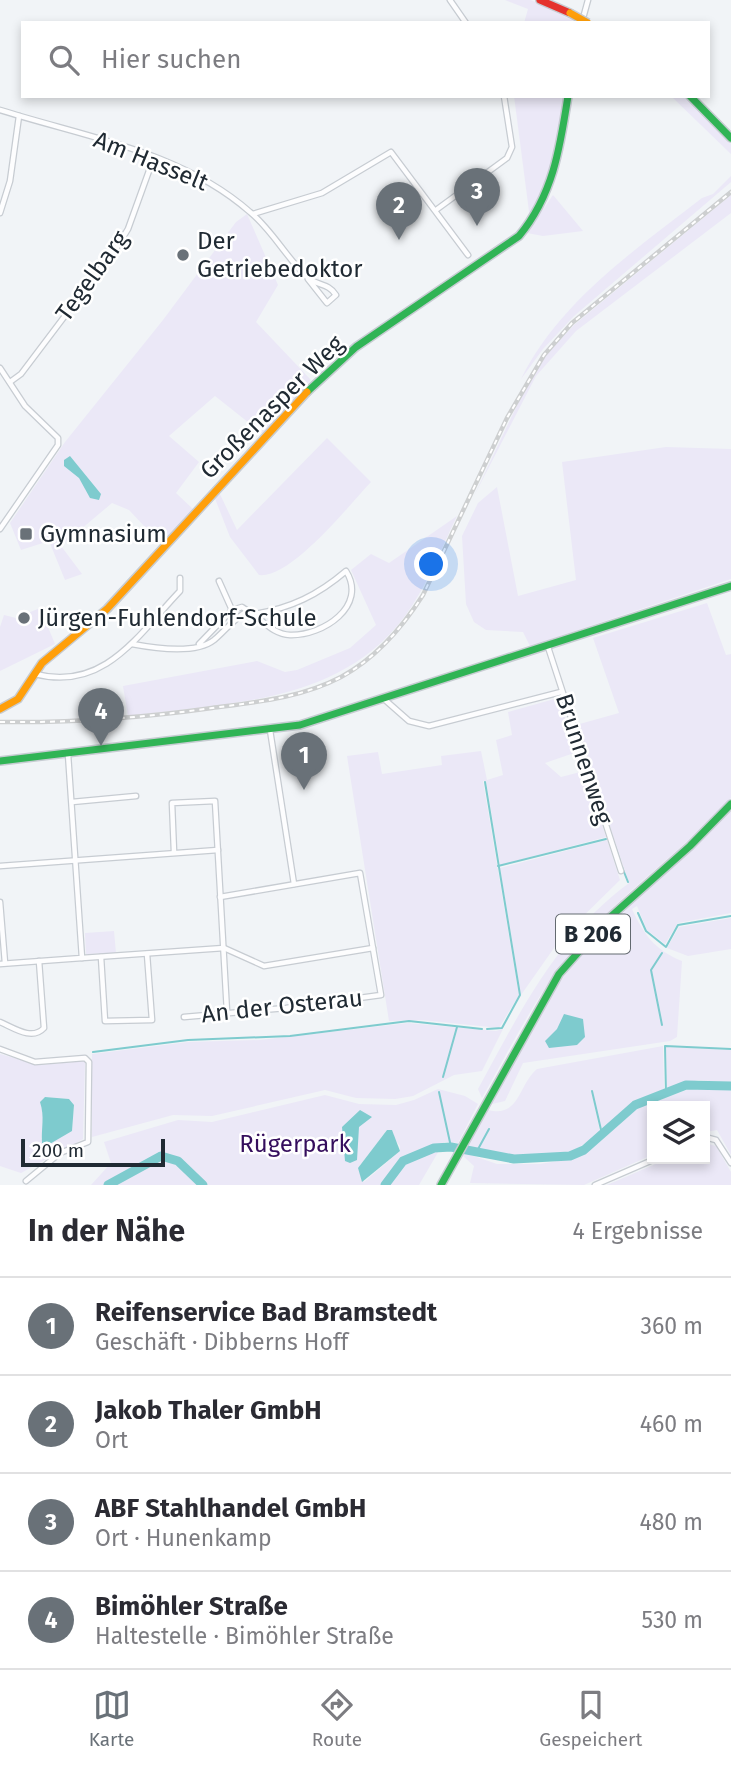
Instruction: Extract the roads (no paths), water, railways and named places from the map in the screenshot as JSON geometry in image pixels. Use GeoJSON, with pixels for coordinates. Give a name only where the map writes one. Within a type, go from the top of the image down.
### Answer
{"type":"FeatureCollection","features":[{"type":"Feature","properties":{"kind":"street"},"geometry":{"type":"LineString","coordinates":[[450,0],[465,21]]}},
{"type":"Feature","properties":{"kind":"street"},"geometry":{"type":"LineString","coordinates":[[540,0],[584,21]]}},
{"type":"Feature","properties":{"kind":"street"},"geometry":{"type":"LineString","coordinates":[[583,21],[588,0]]}},
{"type":"Feature","properties":{"kind":"street"},"geometry":{"type":"LineString","coordinates":[[436,210],[508,158],[512,146],[504,98]]}},
{"type":"Feature","properties":{"kind":"street","name":"Großenasper Weg"},"geometry":{"type":"LineString","coordinates":[[0,709],[18,699],[42,663],[107,609],[308,391],[356,347],[510,243],[534,219],[555,175],[568,98]]}},
{"type":"Feature","properties":{"kind":"street"},"geometry":{"type":"LineString","coordinates":[[693,98],[731,138]]}},
{"type":"Feature","properties":{"kind":"street","name":"Am Hasselt"},"geometry":{"type":"LineString","coordinates":[[0,110],[78,131],[154,157],[212,184],[253,214],[327,303],[333,300],[336,295],[332,289],[308,279]]}},
{"type":"Feature","properties":{"kind":"street"},"geometry":{"type":"LineString","coordinates":[[0,213],[10,180],[19,116]]}},
{"type":"Feature","properties":{"kind":"street"},"geometry":{"type":"LineString","coordinates":[[253,214],[322,193],[391,152],[468,255]]}},
{"type":"Feature","properties":{"kind":"street","name":"Tegelbarg"},"geometry":{"type":"LineString","coordinates":[[10,382],[21,374],[117,247],[128,229],[154,157]]}},
{"type":"Feature","properties":{"kind":"street"},"geometry":{"type":"LineString","coordinates":[[0,368],[25,406],[58,438],[58,445],[33,485],[0,529]]}},
{"type":"Feature","properties":{"kind":"street"},"geometry":{"type":"LineString","coordinates":[[199,644],[232,610],[242,607],[256,614],[266,626],[288,635],[316,630],[348,606],[354,588],[345,571],[311,597],[286,608],[256,614]]}},
{"type":"Feature","properties":{"kind":"street"},"geometry":{"type":"LineString","coordinates":[[34,674],[54,679],[74,679],[99,670],[132,644],[180,591],[180,578]]}},
{"type":"Feature","properties":{"kind":"street"},"geometry":{"type":"LineString","coordinates":[[219,581],[232,610]]}},
{"type":"Feature","properties":{"kind":"street"},"geometry":{"type":"LineString","coordinates":[[0,761],[300,725],[731,586]]}},
{"type":"Feature","properties":{"kind":"street"},"geometry":{"type":"LineString","coordinates":[[132,644],[169,650],[211,642],[237,616],[248,611]]}},
{"type":"Feature","properties":{"kind":"street","name":"Brunnenweg"},"geometry":{"type":"LineString","coordinates":[[548,647],[621,871]]}},
{"type":"Feature","properties":{"kind":"street"},"geometry":{"type":"LineString","coordinates":[[384,699],[409,721],[429,726],[561,692]]}},
{"type":"Feature","properties":{"kind":"street"},"geometry":{"type":"LineString","coordinates":[[270,730],[294,884]]}},
{"type":"Feature","properties":{"kind":"street"},"geometry":{"type":"LineString","coordinates":[[68,754],[82,958]]}},
{"type":"Feature","properties":{"kind":"street"},"geometry":{"type":"LineString","coordinates":[[72,802],[136,796]]}},
{"type":"Feature","properties":{"kind":"street"},"geometry":{"type":"LineString","coordinates":[[174,852],[172,803],[215,801],[228,1012]]}},
{"type":"Feature","properties":{"kind":"street","name":"B 206"},"geometry":{"type":"LineString","coordinates":[[441,1185],[542,1002],[573,956],[608,919],[690,846],[731,804]]}},
{"type":"Feature","properties":{"kind":"street"},"geometry":{"type":"LineString","coordinates":[[0,866],[218,850]]}},
{"type":"Feature","properties":{"kind":"street"},"geometry":{"type":"LineString","coordinates":[[0,902],[2,963],[224,948],[264,965],[373,948],[360,873],[220,897]]}},
{"type":"Feature","properties":{"kind":"street","name":"An der Osterau"},"geometry":{"type":"LineString","coordinates":[[184,1017],[286,1009],[381,995],[373,948]]}},
{"type":"Feature","properties":{"kind":"street"},"geometry":{"type":"LineString","coordinates":[[101,957],[105,1021],[152,1020],[147,954]]}},
{"type":"Feature","properties":{"kind":"street"},"geometry":{"type":"LineString","coordinates":[[0,1022],[30,1034],[36,1034],[44,1027],[39,961]]}},
{"type":"Feature","properties":{"kind":"street"},"geometry":{"type":"LineString","coordinates":[[0,1049],[36,1062],[80,1057],[87,1059],[89,1065],[88,1143],[61,1153],[26,1181]]}},
{"type":"Feature","properties":{"kind":"street"},"geometry":{"type":"LineString","coordinates":[[710,1138],[716,1140],[731,1163]]}},
{"type":"Feature","properties":{"kind":"street"},"geometry":{"type":"LineString","coordinates":[[595,1185],[647,1162]]}},
{"type":"Feature","properties":{"kind":"water"},"geometry":{"type":"Polygon","coordinates":[[[70,456],[101,494],[99,500],[90,498],[79,478],[64,466],[64,460],[70,456]]]}},
{"type":"Feature","properties":{"kind":"water"},"geometry":{"type":"Polygon","coordinates":[[[564,1014],[583,1019],[585,1037],[577,1045],[549,1048],[545,1041],[557,1029],[564,1014]]]}},
{"type":"Feature","properties":{"kind":"water"},"geometry":{"type":"Polygon","coordinates":[[[45,1097],[69,1099],[74,1105],[72,1131],[48,1145],[42,1143],[43,1118],[40,1102],[45,1097]]]}},
{"type":"Feature","properties":{"kind":"water"},"geometry":{"type":"Polygon","coordinates":[[[360,1110],[372,1117],[359,1127],[357,1160],[350,1163],[345,1161],[342,1127],[360,1110]]]}},
{"type":"Feature","properties":{"kind":"water"},"geometry":{"type":"Polygon","coordinates":[[[387,1130],[392,1130],[400,1151],[362,1182],[358,1168],[387,1130]]]}},
{"type":"Feature","properties":{"kind":"waterway"},"geometry":{"type":"LineString","coordinates":[[485,782],[520,995],[502,1028],[487,1029]]}},
{"type":"Feature","properties":{"kind":"waterway"},"geometry":{"type":"LineString","coordinates":[[498,866],[606,839]]}},
{"type":"Feature","properties":{"kind":"waterway"},"geometry":{"type":"LineString","coordinates":[[615,846],[620,861]]}},
{"type":"Feature","properties":{"kind":"waterway"},"geometry":{"type":"LineString","coordinates":[[622,867],[628,882]]}},
{"type":"Feature","properties":{"kind":"waterway"},"geometry":{"type":"LineString","coordinates":[[638,913],[646,931],[666,947],[678,925],[731,916]]}},
{"type":"Feature","properties":{"kind":"waterway"},"geometry":{"type":"LineString","coordinates":[[662,953],[651,970],[662,1025]]}},
{"type":"Feature","properties":{"kind":"waterway"},"geometry":{"type":"LineString","coordinates":[[93,1052],[188,1040],[290,1036],[409,1021],[482,1029]]}},
{"type":"Feature","properties":{"kind":"waterway"},"geometry":{"type":"LineString","coordinates":[[443,1077],[457,1027]]}},
{"type":"Feature","properties":{"kind":"waterway"},"geometry":{"type":"LineString","coordinates":[[666,1093],[665,1046],[731,1049]]}},
{"type":"Feature","properties":{"kind":"waterway"},"geometry":{"type":"LineString","coordinates":[[385,1185],[403,1161],[434,1148],[451,1147],[514,1159],[570,1156],[584,1150],[635,1105],[686,1085],[731,1086]]}},
{"type":"Feature","properties":{"kind":"waterway"},"geometry":{"type":"LineString","coordinates":[[592,1091],[602,1134]]}},
{"type":"Feature","properties":{"kind":"waterway"},"geometry":{"type":"LineString","coordinates":[[439,1092],[451,1147]]}},
{"type":"Feature","properties":{"kind":"waterway"},"geometry":{"type":"LineString","coordinates":[[477,1151],[489,1129]]}},
{"type":"Feature","properties":{"kind":"waterway"},"geometry":{"type":"LineString","coordinates":[[108,1185],[161,1156],[178,1161],[203,1185]]}},
{"type":"Feature","properties":{"kind":"railway"},"geometry":{"type":"LineString","coordinates":[[0,722],[133,717],[262,701],[326,684],[366,661],[397,630],[423,595],[507,418],[544,355],[572,323],[731,192]]}},
{"type":"Feature","properties":{"kind":"place","name":"ABF Stahlhandel GmbH"},"geometry":{"type":"Point","coordinates":[477,226]}},
{"type":"Feature","properties":{"kind":"place","name":"Jakob Thaler GmbH"},"geometry":{"type":"Point","coordinates":[399,240]}},
{"type":"Feature","properties":{"kind":"place","name":"Der Getriebedoktor"},"geometry":{"type":"Point","coordinates":[183,255]}},
{"type":"Feature","properties":{"kind":"place","name":"Gymnasium"},"geometry":{"type":"Point","coordinates":[26,534]}},
{"type":"Feature","properties":{"kind":"place","name":"Jürgen-Fuhlendorf-Schule"},"geometry":{"type":"Point","coordinates":[24,618]}},
{"type":"Feature","properties":{"kind":"place","name":"Bimöhler Straße"},"geometry":{"type":"Point","coordinates":[101,746]}},
{"type":"Feature","properties":{"kind":"place","name":"Reifenservice Bad Bramstedt"},"geometry":{"type":"Point","coordinates":[304,790]}},
{"type":"Feature","properties":{"kind":"park label","name":"Rügerpark"},"geometry":{"type":"Point","coordinates":[295,1144]}}]}
